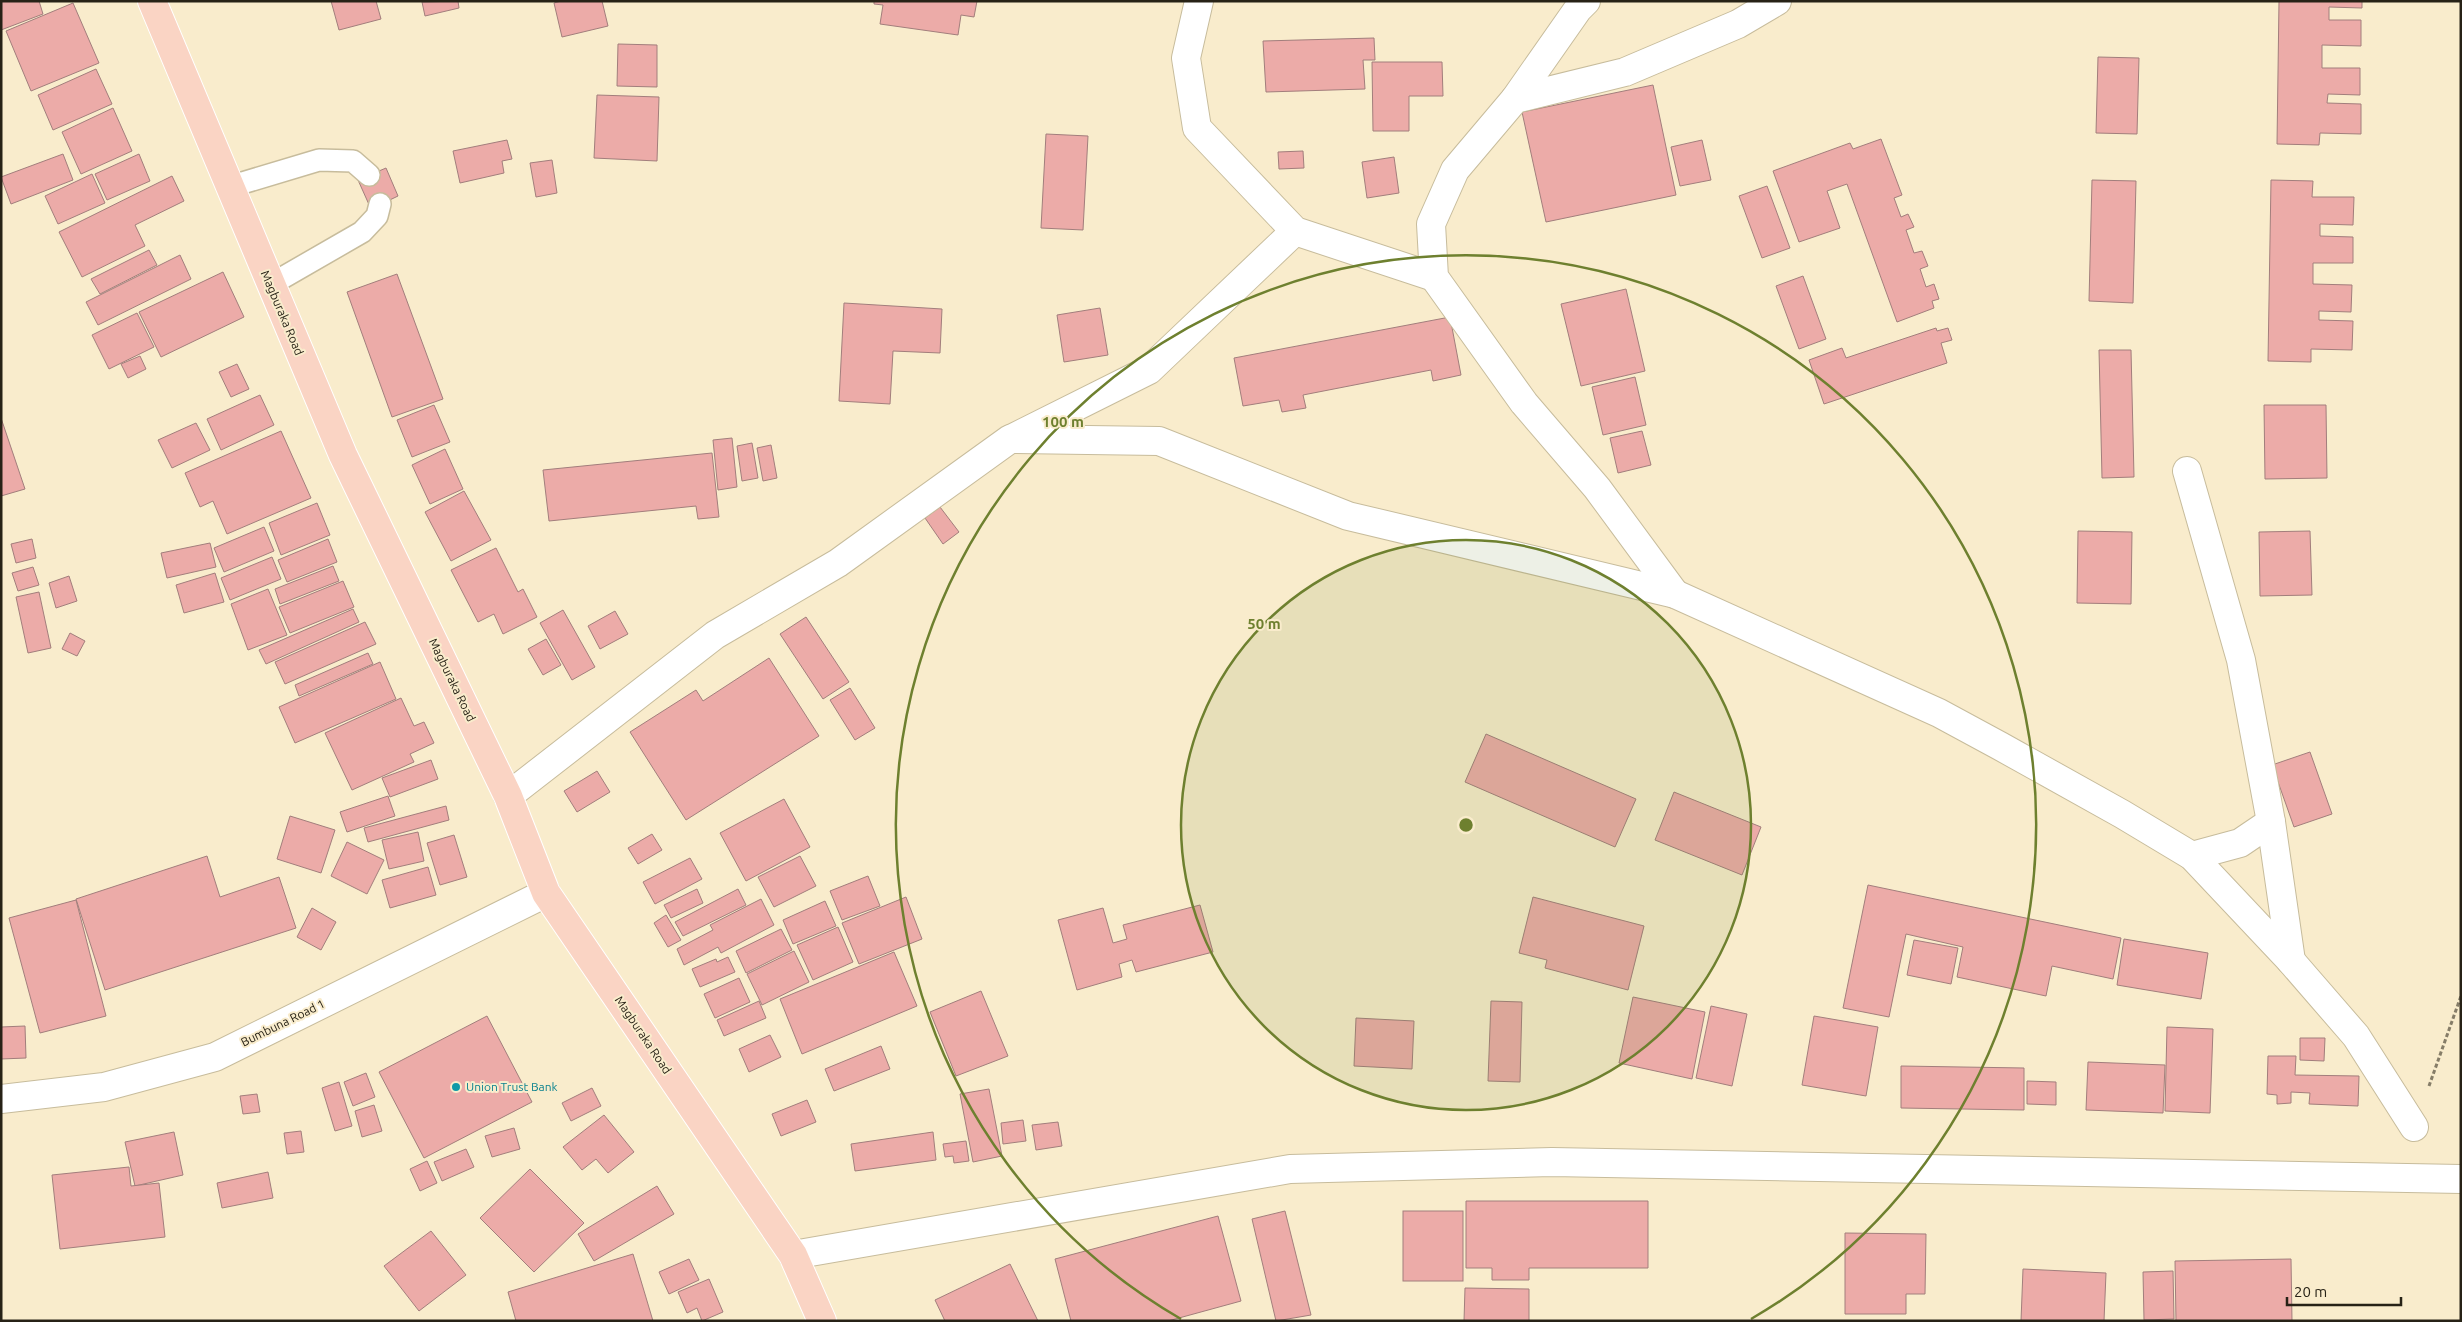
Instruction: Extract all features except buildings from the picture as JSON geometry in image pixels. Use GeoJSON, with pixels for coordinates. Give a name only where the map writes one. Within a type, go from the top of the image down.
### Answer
{"type":"FeatureCollection","features":[{"type":"Feature","properties":{"kind":"main road","name":"Magburaka Road"},"geometry":{"type":"LineString","coordinates":[[152,1],[342,455],[508,796],[546,893],[793,1255],[822,1321]]}},
{"type":"Feature","properties":{"kind":"street"},"geometry":{"type":"LineString","coordinates":[[1199,1],[1186,58],[1197,128],[1295,231],[1434,278]]}},
{"type":"Feature","properties":{"kind":"street"},"geometry":{"type":"LineString","coordinates":[[1586,1],[1578,9],[1515,99],[1455,170],[1431,224],[1434,278],[1524,403],[1597,488],[1675,594]]}},
{"type":"Feature","properties":{"kind":"street"},"geometry":{"type":"LineString","coordinates":[[1515,99],[1625,72],[1738,24],[1777,1]]}},
{"type":"Feature","properties":{"kind":"street"},"geometry":{"type":"LineString","coordinates":[[508,796],[715,635],[838,563],[1010,439],[1149,370],[1295,231]]}},
{"type":"Feature","properties":{"kind":"street"},"geometry":{"type":"LineString","coordinates":[[1010,439],[1159,441],[1348,516],[1675,594],[1939,713],[2122,814],[2192,856],[2291,961],[2356,1036],[2414,1128]]}},
{"type":"Feature","properties":{"kind":"street"},"geometry":{"type":"LineString","coordinates":[[2187,471],[2241,660],[2271,822],[2291,961]]}},
{"type":"Feature","properties":{"kind":"street"},"geometry":{"type":"LineString","coordinates":[[2192,856],[2240,843],[2271,822]]}},
{"type":"Feature","properties":{"kind":"street","name":"Bumbuna Road 1"},"geometry":{"type":"LineString","coordinates":[[1,1099],[104,1087],[215,1057],[546,893]]}},
{"type":"Feature","properties":{"kind":"street"},"geometry":{"type":"LineString","coordinates":[[793,1255],[1290,1169],[1552,1162],[2461,1179]]}},
{"type":"Feature","properties":{"kind":"lane"},"geometry":{"type":"LineString","coordinates":[[228,186],[319,160],[353,161],[369,176]]}},
{"type":"Feature","properties":{"kind":"lane"},"geometry":{"type":"LineString","coordinates":[[270,285],[362,232],[377,216],[380,204]]}},
{"type":"Feature","properties":{"kind":"place","name":"Union Trust Bank"},"geometry":{"type":"Point","coordinates":[456,1087]}}]}
